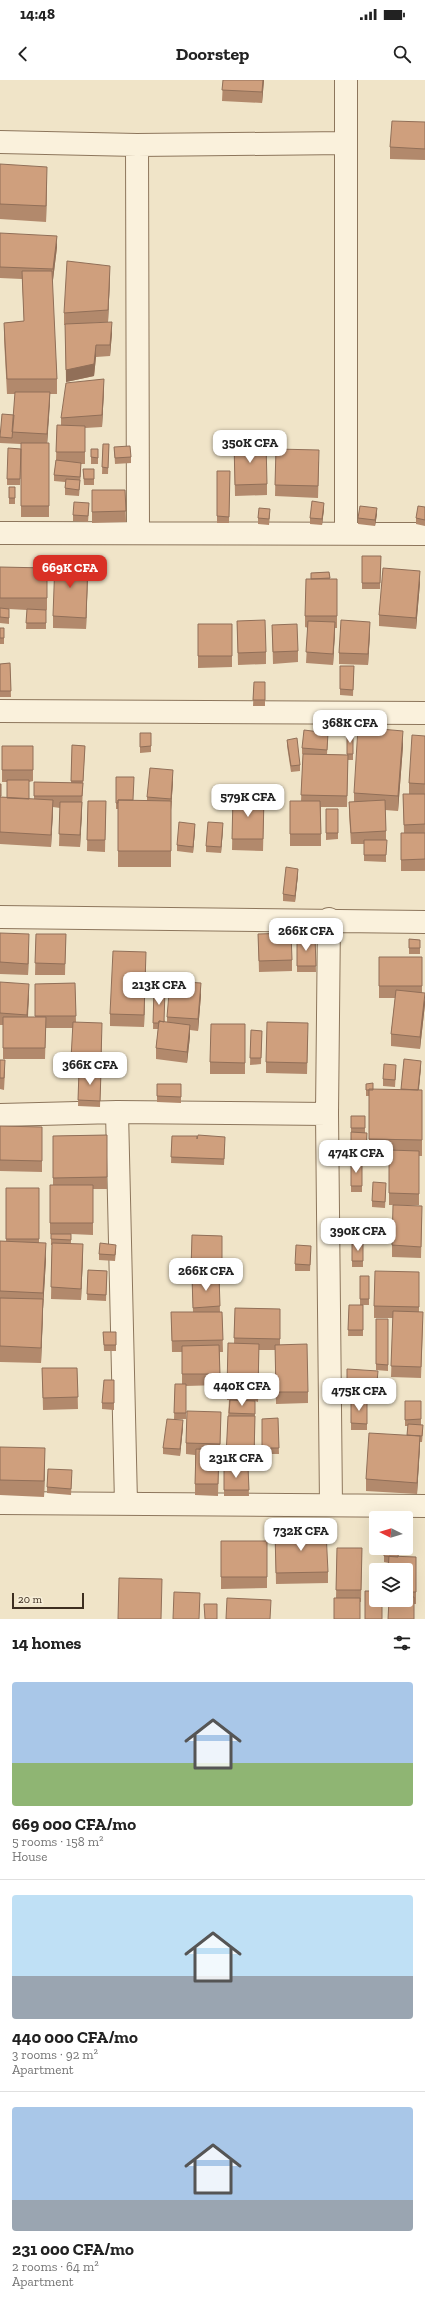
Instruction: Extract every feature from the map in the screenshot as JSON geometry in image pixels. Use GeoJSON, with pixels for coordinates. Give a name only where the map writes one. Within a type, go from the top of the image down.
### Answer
{"type":"FeatureCollection","features":[{"type":"Feature","properties":{"kind":"street"},"geometry":{"type":"LineString","coordinates":[[346,80],[346,534]]}},
{"type":"Feature","properties":{"kind":"street"},"geometry":{"type":"LineString","coordinates":[[0,142],[137,145],[346,143]]}},
{"type":"Feature","properties":{"kind":"street"},"geometry":{"type":"LineString","coordinates":[[137,145],[138,533]]}},
{"type":"Feature","properties":{"kind":"street"},"geometry":{"type":"LineString","coordinates":[[0,533],[425,534]]}},
{"type":"Feature","properties":{"kind":"street"},"geometry":{"type":"LineString","coordinates":[[0,711],[425,713]]}},
{"type":"Feature","properties":{"kind":"street"},"geometry":{"type":"LineString","coordinates":[[0,917],[330,919],[425,922]]}},
{"type":"Feature","properties":{"kind":"street"},"geometry":{"type":"LineString","coordinates":[[330,919],[327,1114],[331,1505]]}},
{"type":"Feature","properties":{"kind":"street"},"geometry":{"type":"LineString","coordinates":[[0,1115],[117,1112],[327,1114]]}},
{"type":"Feature","properties":{"kind":"street"},"geometry":{"type":"LineString","coordinates":[[117,1112],[126,1504]]}},
{"type":"Feature","properties":{"kind":"street"},"geometry":{"type":"LineString","coordinates":[[0,1503],[425,1506]]}},
{"type":"Feature","properties":{"kind":"building"},"geometry":{"type":"Polygon","coordinates":[[[223,80],[263,80],[262,92],[222,90],[223,80]]]}},
{"type":"Feature","properties":{"kind":"building"},"geometry":{"type":"Polygon","coordinates":[[[392,121],[425,122],[425,149],[390,147],[392,121]]]}},
{"type":"Feature","properties":{"kind":"building"},"geometry":{"type":"Polygon","coordinates":[[[0,164],[47,167],[46,206],[0,204],[0,164]]]}},
{"type":"Feature","properties":{"kind":"building"},"geometry":{"type":"Polygon","coordinates":[[[0,233],[57,236],[53,269],[0,267],[0,233]]]}},
{"type":"Feature","properties":{"kind":"building"},"geometry":{"type":"Polygon","coordinates":[[[67,261],[110,266],[108,310],[64,313],[67,261]]]}},
{"type":"Feature","properties":{"kind":"building"},"geometry":{"type":"Polygon","coordinates":[[[22,271],[52,271],[57,379],[7,379],[4,323],[24,321],[22,271]]]}},
{"type":"Feature","properties":{"kind":"building"},"geometry":{"type":"Polygon","coordinates":[[[112,322],[110,345],[96,345],[94,364],[66,370],[65,324],[112,322]]]}},
{"type":"Feature","properties":{"kind":"building"},"geometry":{"type":"Polygon","coordinates":[[[104,379],[102,415],[61,418],[66,383],[104,379]]]}},
{"type":"Feature","properties":{"kind":"building"},"geometry":{"type":"Polygon","coordinates":[[[15,392],[50,392],[47,434],[12,432],[15,392]]]}},
{"type":"Feature","properties":{"kind":"building"},"geometry":{"type":"Polygon","coordinates":[[[2,414],[14,415],[12,438],[0,437],[2,414]]]}},
{"type":"Feature","properties":{"kind":"building"},"geometry":{"type":"Polygon","coordinates":[[[57,425],[85,426],[85,452],[56,452],[57,425]]]}},
{"type":"Feature","properties":{"kind":"building"},"geometry":{"type":"Polygon","coordinates":[[[266,442],[267,484],[235,485],[234,443],[266,442]]]}},
{"type":"Feature","properties":{"kind":"building"},"geometry":{"type":"Polygon","coordinates":[[[21,443],[49,443],[49,506],[21,506],[21,443]]]}},
{"type":"Feature","properties":{"kind":"building"},"geometry":{"type":"Polygon","coordinates":[[[103,444],[109,444],[108,468],[102,467],[103,444]]]}},
{"type":"Feature","properties":{"kind":"building"},"geometry":{"type":"Polygon","coordinates":[[[130,446],[131,457],[115,458],[114,447],[130,446]]]}},
{"type":"Feature","properties":{"kind":"building"},"geometry":{"type":"Polygon","coordinates":[[[8,448],[21,449],[20,479],[7,479],[8,448]]]}},
{"type":"Feature","properties":{"kind":"building"},"geometry":{"type":"Polygon","coordinates":[[[91,449],[98,449],[98,458],[91,457],[91,449]]]}},
{"type":"Feature","properties":{"kind":"building"},"geometry":{"type":"Polygon","coordinates":[[[276,449],[319,450],[318,486],[275,485],[276,449]]]}},
{"type":"Feature","properties":{"kind":"building"},"geometry":{"type":"Polygon","coordinates":[[[56,460],[81,463],[80,477],[54,475],[56,460]]]}},
{"type":"Feature","properties":{"kind":"building"},"geometry":{"type":"Polygon","coordinates":[[[83,469],[94,469],[94,479],[84,479],[83,469]]]}},
{"type":"Feature","properties":{"kind":"building"},"geometry":{"type":"Polygon","coordinates":[[[217,471],[230,471],[229,517],[217,516],[217,471]]]}},
{"type":"Feature","properties":{"kind":"building"},"geometry":{"type":"Polygon","coordinates":[[[66,479],[80,480],[79,490],[65,488],[66,479]]]}},
{"type":"Feature","properties":{"kind":"building"},"geometry":{"type":"Polygon","coordinates":[[[9,487],[15,487],[15,498],[9,498],[9,487]]]}},
{"type":"Feature","properties":{"kind":"building"},"geometry":{"type":"Polygon","coordinates":[[[92,490],[125,490],[126,511],[92,512],[92,490]]]}},
{"type":"Feature","properties":{"kind":"building"},"geometry":{"type":"Polygon","coordinates":[[[312,501],[324,503],[322,519],[310,518],[312,501]]]}},
{"type":"Feature","properties":{"kind":"building"},"geometry":{"type":"Polygon","coordinates":[[[74,502],[89,503],[88,516],[73,515],[74,502]]]}},
{"type":"Feature","properties":{"kind":"building"},"geometry":{"type":"Polygon","coordinates":[[[360,506],[377,508],[375,520],[358,518],[360,506]]]}},
{"type":"Feature","properties":{"kind":"building"},"geometry":{"type":"Polygon","coordinates":[[[418,506],[425,507],[425,520],[416,518],[418,506]]]}},
{"type":"Feature","properties":{"kind":"building"},"geometry":{"type":"Polygon","coordinates":[[[259,508],[270,509],[269,519],[258,518],[259,508]]]}},
{"type":"Feature","properties":{"kind":"building"},"geometry":{"type":"Polygon","coordinates":[[[362,556],[381,556],[380,583],[362,583],[362,556]]]}},
{"type":"Feature","properties":{"kind":"building"},"geometry":{"type":"Polygon","coordinates":[[[55,560],[88,562],[86,618],[53,616],[55,560]]]}},
{"type":"Feature","properties":{"kind":"building"},"geometry":{"type":"Polygon","coordinates":[[[0,567],[47,568],[47,598],[0,598],[0,567]]]}},
{"type":"Feature","properties":{"kind":"building"},"geometry":{"type":"Polygon","coordinates":[[[383,568],[420,571],[416,618],[379,615],[383,568]]]}},
{"type":"Feature","properties":{"kind":"building"},"geometry":{"type":"Polygon","coordinates":[[[329,572],[330,578],[311,579],[311,573],[329,572]]]}},
{"type":"Feature","properties":{"kind":"building"},"geometry":{"type":"Polygon","coordinates":[[[306,579],[337,579],[337,616],[305,616],[306,579]]]}},
{"type":"Feature","properties":{"kind":"building"},"geometry":{"type":"Polygon","coordinates":[[[0,608],[9,609],[9,618],[0,617],[0,608]]]}},
{"type":"Feature","properties":{"kind":"building"},"geometry":{"type":"Polygon","coordinates":[[[27,609],[46,610],[46,623],[26,623],[27,609]]]}},
{"type":"Feature","properties":{"kind":"building"},"geometry":{"type":"Polygon","coordinates":[[[265,620],[266,652],[238,653],[237,621],[265,620]]]}},
{"type":"Feature","properties":{"kind":"building"},"geometry":{"type":"Polygon","coordinates":[[[341,620],[370,622],[368,654],[339,653],[341,620]]]}},
{"type":"Feature","properties":{"kind":"building"},"geometry":{"type":"Polygon","coordinates":[[[308,621],[335,622],[333,654],[306,652],[308,621]]]}},
{"type":"Feature","properties":{"kind":"building"},"geometry":{"type":"Polygon","coordinates":[[[198,624],[232,624],[232,656],[198,656],[198,624]]]}},
{"type":"Feature","properties":{"kind":"building"},"geometry":{"type":"Polygon","coordinates":[[[297,624],[298,651],[273,652],[272,625],[297,624]]]}},
{"type":"Feature","properties":{"kind":"building"},"geometry":{"type":"Polygon","coordinates":[[[0,628],[4,628],[4,638],[0,638],[0,628]]]}},
{"type":"Feature","properties":{"kind":"building"},"geometry":{"type":"Polygon","coordinates":[[[10,663],[11,691],[0,691],[0,664],[10,663]]]}},
{"type":"Feature","properties":{"kind":"building"},"geometry":{"type":"Polygon","coordinates":[[[340,666],[354,666],[353,690],[340,689],[340,666]]]}},
{"type":"Feature","properties":{"kind":"building"},"geometry":{"type":"Polygon","coordinates":[[[254,682],[265,682],[265,700],[253,700],[254,682]]]}},
{"type":"Feature","properties":{"kind":"building"},"geometry":{"type":"Polygon","coordinates":[[[358,727],[403,731],[398,796],[354,793],[358,727]]]}},
{"type":"Feature","properties":{"kind":"building"},"geometry":{"type":"Polygon","coordinates":[[[304,730],[328,733],[327,750],[302,748],[304,730]]]}},
{"type":"Feature","properties":{"kind":"building"},"geometry":{"type":"Polygon","coordinates":[[[140,733],[151,733],[151,746],[140,747],[140,733]]]}},
{"type":"Feature","properties":{"kind":"building"},"geometry":{"type":"Polygon","coordinates":[[[347,735],[353,735],[353,754],[347,754],[347,735]]]}},
{"type":"Feature","properties":{"kind":"building"},"geometry":{"type":"Polygon","coordinates":[[[412,735],[425,736],[425,784],[409,783],[412,735]]]}},
{"type":"Feature","properties":{"kind":"building"},"geometry":{"type":"Polygon","coordinates":[[[297,738],[300,765],[291,766],[287,740],[297,738]]]}},
{"type":"Feature","properties":{"kind":"building"},"geometry":{"type":"Polygon","coordinates":[[[72,745],[85,746],[83,781],[71,781],[72,745]]]}},
{"type":"Feature","properties":{"kind":"building"},"geometry":{"type":"Polygon","coordinates":[[[2,746],[33,746],[33,770],[2,770],[2,746]]]}},
{"type":"Feature","properties":{"kind":"building"},"geometry":{"type":"Polygon","coordinates":[[[303,754],[348,755],[347,796],[301,795],[303,754]]]}},
{"type":"Feature","properties":{"kind":"building"},"geometry":{"type":"Polygon","coordinates":[[[150,768],[173,770],[171,799],[147,797],[150,768]]]}},
{"type":"Feature","properties":{"kind":"building"},"geometry":{"type":"Polygon","coordinates":[[[116,777],[134,777],[133,800],[118,800],[118,803],[116,803],[116,777]]]}},
{"type":"Feature","properties":{"kind":"building"},"geometry":{"type":"Polygon","coordinates":[[[7,780],[29,780],[29,799],[7,798],[7,780]]]}},
{"type":"Feature","properties":{"kind":"building"},"geometry":{"type":"Polygon","coordinates":[[[34,782],[83,783],[82,796],[34,796],[34,782]]]}},
{"type":"Feature","properties":{"kind":"building"},"geometry":{"type":"Polygon","coordinates":[[[1,784],[1,796],[0,796],[1,784]]]}},
{"type":"Feature","properties":{"kind":"building"},"geometry":{"type":"Polygon","coordinates":[[[403,794],[425,794],[425,824],[404,825],[403,794]]]}},
{"type":"Feature","properties":{"kind":"building"},"geometry":{"type":"Polygon","coordinates":[[[0,797],[53,800],[51,835],[0,832],[0,797]]]}},
{"type":"Feature","properties":{"kind":"building"},"geometry":{"type":"Polygon","coordinates":[[[233,797],[264,798],[263,839],[232,839],[233,797]]]}},
{"type":"Feature","properties":{"kind":"building"},"geometry":{"type":"Polygon","coordinates":[[[118,800],[171,801],[171,851],[118,851],[118,800]]]}},
{"type":"Feature","properties":{"kind":"building"},"geometry":{"type":"Polygon","coordinates":[[[385,800],[386,831],[351,833],[349,802],[385,800]]]}},
{"type":"Feature","properties":{"kind":"building"},"geometry":{"type":"Polygon","coordinates":[[[88,801],[106,801],[105,840],[87,840],[88,801]]]}},
{"type":"Feature","properties":{"kind":"building"},"geometry":{"type":"Polygon","coordinates":[[[290,801],[320,801],[321,834],[290,834],[290,801]]]}},
{"type":"Feature","properties":{"kind":"building"},"geometry":{"type":"Polygon","coordinates":[[[60,802],[82,802],[80,835],[59,834],[60,802]]]}},
{"type":"Feature","properties":{"kind":"building"},"geometry":{"type":"Polygon","coordinates":[[[326,809],[338,809],[338,833],[326,833],[326,809]]]}},
{"type":"Feature","properties":{"kind":"building"},"geometry":{"type":"Polygon","coordinates":[[[179,822],[195,824],[193,847],[177,845],[179,822]]]}},
{"type":"Feature","properties":{"kind":"building"},"geometry":{"type":"Polygon","coordinates":[[[208,822],[223,823],[221,847],[206,846],[208,822]]]}},
{"type":"Feature","properties":{"kind":"building"},"geometry":{"type":"Polygon","coordinates":[[[401,833],[425,833],[425,859],[401,860],[401,833]]]}},
{"type":"Feature","properties":{"kind":"building"},"geometry":{"type":"Polygon","coordinates":[[[364,840],[387,840],[386,855],[364,855],[364,840]]]}},
{"type":"Feature","properties":{"kind":"building"},"geometry":{"type":"Polygon","coordinates":[[[286,867],[298,869],[295,896],[283,894],[286,867]]]}},
{"type":"Feature","properties":{"kind":"building"},"geometry":{"type":"Polygon","coordinates":[[[0,933],[29,934],[28,964],[0,962],[0,933]]]}},
{"type":"Feature","properties":{"kind":"building"},"geometry":{"type":"Polygon","coordinates":[[[291,933],[292,960],[259,961],[258,934],[291,933]]]}},
{"type":"Feature","properties":{"kind":"building"},"geometry":{"type":"Polygon","coordinates":[[[36,934],[66,934],[65,964],[35,963],[36,934]]]}},
{"type":"Feature","properties":{"kind":"building"},"geometry":{"type":"Polygon","coordinates":[[[297,937],[315,937],[316,966],[297,966],[297,937]]]}},
{"type":"Feature","properties":{"kind":"building"},"geometry":{"type":"Polygon","coordinates":[[[409,939],[420,940],[420,948],[409,948],[409,939]]]}},
{"type":"Feature","properties":{"kind":"building"},"geometry":{"type":"Polygon","coordinates":[[[113,951],[146,952],[144,1015],[110,1014],[113,951]]]}},
{"type":"Feature","properties":{"kind":"building"},"geometry":{"type":"Polygon","coordinates":[[[379,957],[422,957],[422,986],[379,986],[379,957]]]}},
{"type":"Feature","properties":{"kind":"building"},"geometry":{"type":"Polygon","coordinates":[[[170,981],[201,983],[198,1019],[167,1017],[170,981]]]}},
{"type":"Feature","properties":{"kind":"building"},"geometry":{"type":"Polygon","coordinates":[[[0,982],[29,984],[27,1015],[0,1013],[0,982]]]}},
{"type":"Feature","properties":{"kind":"building"},"geometry":{"type":"Polygon","coordinates":[[[75,983],[76,1016],[35,1016],[35,984],[75,983]]]}},
{"type":"Feature","properties":{"kind":"building"},"geometry":{"type":"Polygon","coordinates":[[[154,990],[165,990],[164,1022],[159,1021],[159,1023],[153,1023],[154,990]]]}},
{"type":"Feature","properties":{"kind":"building"},"geometry":{"type":"Polygon","coordinates":[[[396,990],[425,993],[420,1037],[391,1034],[396,990]]]}},
{"type":"Feature","properties":{"kind":"building"},"geometry":{"type":"Polygon","coordinates":[[[3,1017],[46,1017],[45,1048],[3,1048],[3,1017]]]}},
{"type":"Feature","properties":{"kind":"building"},"geometry":{"type":"Polygon","coordinates":[[[159,1021],[190,1025],[187,1052],[156,1048],[159,1021]]]}},
{"type":"Feature","properties":{"kind":"building"},"geometry":{"type":"Polygon","coordinates":[[[73,1022],[102,1023],[101,1060],[71,1059],[73,1022]]]}},
{"type":"Feature","properties":{"kind":"building"},"geometry":{"type":"Polygon","coordinates":[[[267,1022],[308,1023],[307,1063],[266,1062],[267,1022]]]}},
{"type":"Feature","properties":{"kind":"building"},"geometry":{"type":"Polygon","coordinates":[[[211,1024],[245,1024],[245,1063],[210,1062],[211,1024]]]}},
{"type":"Feature","properties":{"kind":"building"},"geometry":{"type":"Polygon","coordinates":[[[251,1030],[262,1031],[261,1058],[250,1058],[251,1030]]]}},
{"type":"Feature","properties":{"kind":"building"},"geometry":{"type":"Polygon","coordinates":[[[404,1059],[421,1061],[418,1090],[401,1089],[404,1059]]]}},
{"type":"Feature","properties":{"kind":"building"},"geometry":{"type":"Polygon","coordinates":[[[0,1060],[5,1060],[4,1078],[0,1078],[0,1060]]]}},
{"type":"Feature","properties":{"kind":"building"},"geometry":{"type":"Polygon","coordinates":[[[384,1064],[396,1065],[395,1080],[383,1079],[384,1064]]]}},
{"type":"Feature","properties":{"kind":"building"},"geometry":{"type":"Polygon","coordinates":[[[79,1071],[101,1072],[100,1101],[78,1100],[79,1071]]]}},
{"type":"Feature","properties":{"kind":"building"},"geometry":{"type":"Polygon","coordinates":[[[373,1083],[373,1090],[366,1090],[366,1084],[373,1083]]]}},
{"type":"Feature","properties":{"kind":"building"},"geometry":{"type":"Polygon","coordinates":[[[157,1084],[181,1084],[181,1097],[157,1096],[157,1084]]]}},
{"type":"Feature","properties":{"kind":"building"},"geometry":{"type":"Polygon","coordinates":[[[369,1089],[422,1090],[422,1140],[369,1139],[369,1089]]]}},
{"type":"Feature","properties":{"kind":"building"},"geometry":{"type":"Polygon","coordinates":[[[351,1116],[365,1116],[365,1128],[351,1128],[351,1116]]]}},
{"type":"Feature","properties":{"kind":"building"},"geometry":{"type":"Polygon","coordinates":[[[0,1126],[42,1127],[42,1161],[0,1160],[0,1126]]]}},
{"type":"Feature","properties":{"kind":"building"},"geometry":{"type":"Polygon","coordinates":[[[351,1132],[367,1133],[366,1153],[351,1152],[351,1132]]]}},
{"type":"Feature","properties":{"kind":"building"},"geometry":{"type":"Polygon","coordinates":[[[107,1135],[107,1177],[53,1178],[53,1136],[107,1135]]]}},
{"type":"Feature","properties":{"kind":"building"},"geometry":{"type":"Polygon","coordinates":[[[198,1135],[225,1137],[224,1159],[171,1157],[172,1136],[197,1136],[197,1139],[198,1135]]]}},
{"type":"Feature","properties":{"kind":"building"},"geometry":{"type":"Polygon","coordinates":[[[389,1150],[419,1151],[419,1194],[389,1193],[389,1150]]]}},
{"type":"Feature","properties":{"kind":"building"},"geometry":{"type":"Polygon","coordinates":[[[351,1162],[362,1163],[362,1186],[351,1186],[351,1162]]]}},
{"type":"Feature","properties":{"kind":"building"},"geometry":{"type":"Polygon","coordinates":[[[373,1182],[386,1183],[385,1202],[372,1201],[373,1182]]]}},
{"type":"Feature","properties":{"kind":"building"},"geometry":{"type":"Polygon","coordinates":[[[50,1185],[93,1185],[93,1223],[50,1223],[50,1185]]]}},
{"type":"Feature","properties":{"kind":"building"},"geometry":{"type":"Polygon","coordinates":[[[6,1188],[39,1188],[39,1239],[6,1239],[6,1188]]]}},
{"type":"Feature","properties":{"kind":"building"},"geometry":{"type":"Polygon","coordinates":[[[393,1205],[422,1206],[421,1247],[392,1245],[393,1205]]]}},
{"type":"Feature","properties":{"kind":"building"},"geometry":{"type":"Polygon","coordinates":[[[51,1234],[71,1234],[71,1240],[51,1239],[51,1234]]]}},
{"type":"Feature","properties":{"kind":"building"},"geometry":{"type":"Polygon","coordinates":[[[192,1235],[222,1236],[222,1271],[191,1270],[192,1235]]]}},
{"type":"Feature","properties":{"kind":"building"},"geometry":{"type":"Polygon","coordinates":[[[0,1241],[46,1243],[43,1293],[0,1291],[0,1241]]]}},
{"type":"Feature","properties":{"kind":"building"},"geometry":{"type":"Polygon","coordinates":[[[52,1243],[83,1244],[81,1289],[51,1287],[52,1243]]]}},
{"type":"Feature","properties":{"kind":"building"},"geometry":{"type":"Polygon","coordinates":[[[100,1243],[116,1245],[115,1255],[99,1254],[100,1243]]]}},
{"type":"Feature","properties":{"kind":"building"},"geometry":{"type":"Polygon","coordinates":[[[352,1244],[363,1244],[363,1261],[352,1261],[352,1244]]]}},
{"type":"Feature","properties":{"kind":"building"},"geometry":{"type":"Polygon","coordinates":[[[296,1245],[311,1246],[310,1265],[295,1264],[296,1245]]]}},
{"type":"Feature","properties":{"kind":"building"},"geometry":{"type":"Polygon","coordinates":[[[88,1270],[107,1271],[106,1295],[87,1294],[88,1270]]]}},
{"type":"Feature","properties":{"kind":"building"},"geometry":{"type":"Polygon","coordinates":[[[375,1271],[419,1272],[419,1307],[374,1306],[375,1271]]]}},
{"type":"Feature","properties":{"kind":"building"},"geometry":{"type":"Polygon","coordinates":[[[219,1275],[220,1306],[193,1308],[192,1277],[219,1275]]]}},
{"type":"Feature","properties":{"kind":"building"},"geometry":{"type":"Polygon","coordinates":[[[360,1276],[369,1276],[369,1299],[360,1299],[360,1276]]]}},
{"type":"Feature","properties":{"kind":"building"},"geometry":{"type":"Polygon","coordinates":[[[0,1298],[43,1299],[41,1348],[0,1346],[0,1298]]]}},
{"type":"Feature","properties":{"kind":"building"},"geometry":{"type":"Polygon","coordinates":[[[349,1305],[363,1305],[363,1330],[348,1330],[349,1305]]]}},
{"type":"Feature","properties":{"kind":"building"},"geometry":{"type":"Polygon","coordinates":[[[235,1308],[280,1309],[280,1339],[234,1338],[235,1308]]]}},
{"type":"Feature","properties":{"kind":"building"},"geometry":{"type":"Polygon","coordinates":[[[393,1311],[423,1312],[421,1367],[391,1366],[393,1311]]]}},
{"type":"Feature","properties":{"kind":"building"},"geometry":{"type":"Polygon","coordinates":[[[171,1312],[222,1312],[223,1340],[172,1341],[171,1312]]]}},
{"type":"Feature","properties":{"kind":"building"},"geometry":{"type":"Polygon","coordinates":[[[376,1319],[388,1319],[388,1365],[376,1364],[376,1319]]]}},
{"type":"Feature","properties":{"kind":"building"},"geometry":{"type":"Polygon","coordinates":[[[103,1332],[116,1332],[116,1345],[104,1345],[103,1332]]]}},
{"type":"Feature","properties":{"kind":"building"},"geometry":{"type":"Polygon","coordinates":[[[228,1343],[259,1344],[258,1390],[227,1389],[228,1343]]]}},
{"type":"Feature","properties":{"kind":"building"},"geometry":{"type":"Polygon","coordinates":[[[307,1344],[308,1392],[276,1392],[275,1345],[307,1344]]]}},
{"type":"Feature","properties":{"kind":"building"},"geometry":{"type":"Polygon","coordinates":[[[219,1345],[220,1374],[182,1374],[182,1346],[219,1345]]]}},
{"type":"Feature","properties":{"kind":"building"},"geometry":{"type":"Polygon","coordinates":[[[42,1368],[77,1368],[78,1397],[43,1398],[42,1368]]]}},
{"type":"Feature","properties":{"kind":"building"},"geometry":{"type":"Polygon","coordinates":[[[347,1369],[378,1371],[377,1382],[347,1381],[347,1369]]]}},
{"type":"Feature","properties":{"kind":"building"},"geometry":{"type":"Polygon","coordinates":[[[104,1380],[114,1380],[114,1403],[102,1403],[104,1380]]]}},
{"type":"Feature","properties":{"kind":"building"},"geometry":{"type":"Polygon","coordinates":[[[175,1384],[186,1384],[186,1413],[174,1413],[175,1384]]]}},
{"type":"Feature","properties":{"kind":"building"},"geometry":{"type":"Polygon","coordinates":[[[230,1400],[255,1401],[255,1414],[229,1413],[230,1400]]]}},
{"type":"Feature","properties":{"kind":"building"},"geometry":{"type":"Polygon","coordinates":[[[351,1400],[367,1401],[367,1424],[351,1423],[351,1400]]]}},
{"type":"Feature","properties":{"kind":"building"},"geometry":{"type":"Polygon","coordinates":[[[405,1401],[421,1401],[421,1419],[405,1420],[405,1401]]]}},
{"type":"Feature","properties":{"kind":"building"},"geometry":{"type":"Polygon","coordinates":[[[187,1411],[221,1412],[220,1444],[186,1443],[187,1411]]]}},
{"type":"Feature","properties":{"kind":"building"},"geometry":{"type":"Polygon","coordinates":[[[228,1416],[255,1416],[254,1457],[226,1456],[228,1416]]]}},
{"type":"Feature","properties":{"kind":"building"},"geometry":{"type":"Polygon","coordinates":[[[278,1418],[279,1448],[262,1448],[262,1419],[278,1418]]]}},
{"type":"Feature","properties":{"kind":"building"},"geometry":{"type":"Polygon","coordinates":[[[167,1419],[183,1420],[180,1449],[163,1448],[167,1419]]]}},
{"type":"Feature","properties":{"kind":"building"},"geometry":{"type":"Polygon","coordinates":[[[408,1424],[423,1425],[422,1436],[407,1435],[408,1424]]]}},
{"type":"Feature","properties":{"kind":"building"},"geometry":{"type":"Polygon","coordinates":[[[369,1433],[420,1436],[417,1483],[366,1479],[369,1433]]]}},
{"type":"Feature","properties":{"kind":"building"},"geometry":{"type":"Polygon","coordinates":[[[0,1447],[45,1448],[44,1481],[0,1480],[0,1447]]]}},
{"type":"Feature","properties":{"kind":"building"},"geometry":{"type":"Polygon","coordinates":[[[196,1449],[219,1450],[218,1484],[195,1484],[196,1449]]]}},
{"type":"Feature","properties":{"kind":"building"},"geometry":{"type":"Polygon","coordinates":[[[224,1467],[248,1467],[249,1490],[224,1490],[224,1467]]]}},
{"type":"Feature","properties":{"kind":"building"},"geometry":{"type":"Polygon","coordinates":[[[48,1469],[72,1470],[71,1489],[47,1487],[48,1469]]]}},
{"type":"Feature","properties":{"kind":"building"},"geometry":{"type":"Polygon","coordinates":[[[326,1531],[328,1572],[276,1573],[275,1532],[326,1531]]]}},
{"type":"Feature","properties":{"kind":"building"},"geometry":{"type":"Polygon","coordinates":[[[221,1541],[267,1541],[267,1577],[221,1577],[221,1541]]]}},
{"type":"Feature","properties":{"kind":"building"},"geometry":{"type":"Polygon","coordinates":[[[337,1548],[362,1548],[361,1590],[336,1590],[337,1548]]]}},
{"type":"Feature","properties":{"kind":"building"},"geometry":{"type":"Polygon","coordinates":[[[384,1555],[398,1555],[398,1557],[384,1555]]]}},
{"type":"Feature","properties":{"kind":"building"},"geometry":{"type":"Polygon","coordinates":[[[389,1556],[416,1557],[416,1592],[413,1592],[413,1563],[388,1563],[389,1556]]]}},
{"type":"Feature","properties":{"kind":"building"},"geometry":{"type":"Polygon","coordinates":[[[119,1578],[162,1579],[161,1619],[118,1619],[119,1578]]]}},
{"type":"Feature","properties":{"kind":"building"},"geometry":{"type":"Polygon","coordinates":[[[365,1591],[369,1591],[369,1607],[382,1607],[382,1619],[365,1619],[365,1591]]]}},
{"type":"Feature","properties":{"kind":"building"},"geometry":{"type":"Polygon","coordinates":[[[174,1592],[200,1593],[199,1619],[173,1619],[174,1592]]]}},
{"type":"Feature","properties":{"kind":"building"},"geometry":{"type":"Polygon","coordinates":[[[414,1597],[414,1619],[388,1619],[389,1607],[413,1607],[414,1597]]]}},
{"type":"Feature","properties":{"kind":"building"},"geometry":{"type":"Polygon","coordinates":[[[227,1598],[271,1600],[270,1619],[226,1619],[227,1598]]]}},
{"type":"Feature","properties":{"kind":"building"},"geometry":{"type":"Polygon","coordinates":[[[334,1598],[360,1598],[360,1619],[334,1619],[334,1598]]]}},
{"type":"Feature","properties":{"kind":"building"},"geometry":{"type":"Polygon","coordinates":[[[204,1604],[217,1604],[217,1619],[205,1619],[204,1604]]]}}]}
